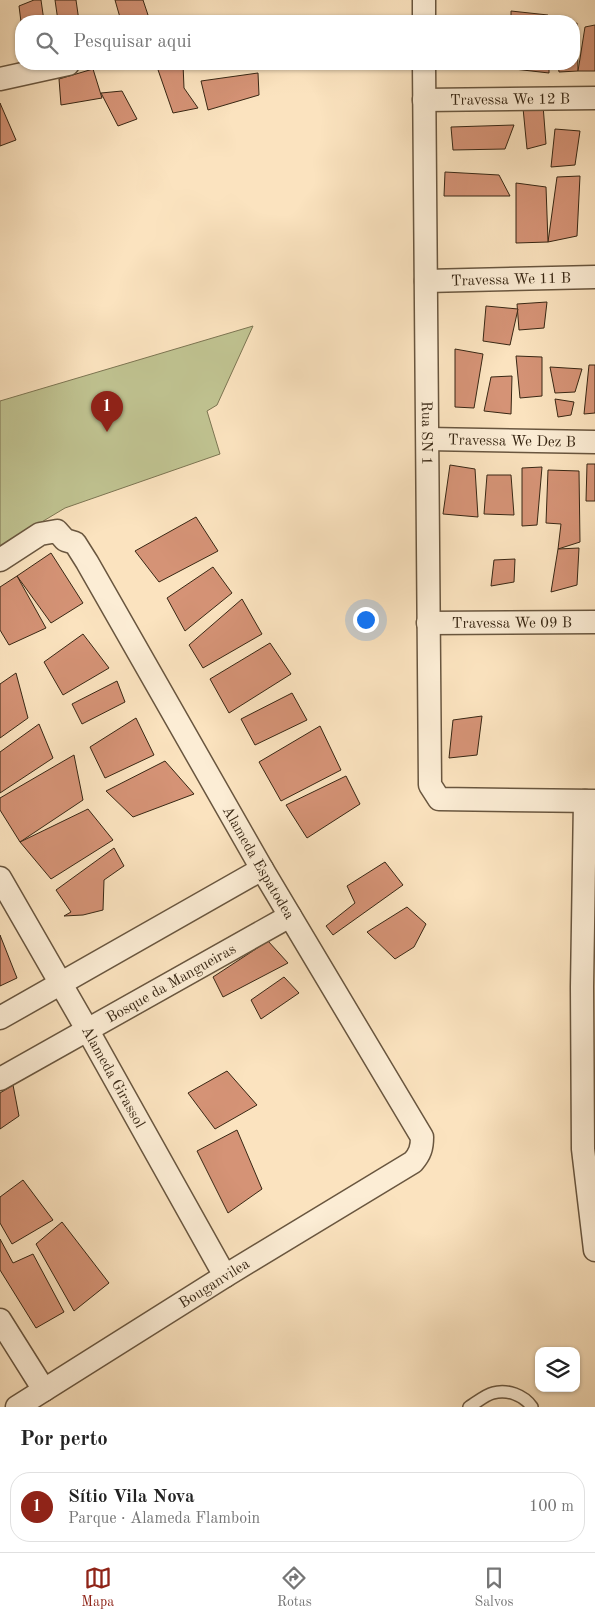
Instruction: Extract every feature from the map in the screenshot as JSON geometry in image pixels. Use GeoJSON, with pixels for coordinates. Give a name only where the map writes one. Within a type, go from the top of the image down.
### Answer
{"type":"FeatureCollection","features":[{"type":"Feature","properties":{"kind":"street"},"geometry":{"type":"LineString","coordinates":[[424,0],[424,15]]}},
{"type":"Feature","properties":{"kind":"street"},"geometry":{"type":"LineString","coordinates":[[0,78],[39,70]]}},
{"type":"Feature","properties":{"kind":"street","name":"Rua SN 1"},"geometry":{"type":"LineString","coordinates":[[424,70],[430,785],[439,799],[590,801]]}},
{"type":"Feature","properties":{"kind":"street","name":"Travessa We 12 B"},"geometry":{"type":"LineString","coordinates":[[424,100],[595,98]]}},
{"type":"Feature","properties":{"kind":"street","name":"Travessa We 11 B"},"geometry":{"type":"LineString","coordinates":[[426,281],[595,277]]}},
{"type":"Feature","properties":{"kind":"street","name":"Travessa We Dez B"},"geometry":{"type":"LineString","coordinates":[[428,439],[595,442]]}},
{"type":"Feature","properties":{"kind":"street","name":"Alameda Espatodea"},"geometry":{"type":"LineString","coordinates":[[0,560],[40,534],[57,531],[65,540],[75,544],[262,869],[422,1137],[419,1155],[413,1162]]}},
{"type":"Feature","properties":{"kind":"street","name":"Travessa We 09 B"},"geometry":{"type":"LineString","coordinates":[[428,623],[595,622]]}},
{"type":"Feature","properties":{"kind":"street"},"geometry":{"type":"LineString","coordinates":[[590,801],[589,1149],[595,1250]]}},
{"type":"Feature","properties":{"kind":"street"},"geometry":{"type":"LineString","coordinates":[[0,1018],[262,869]]}},
{"type":"Feature","properties":{"kind":"street","name":"Alameda Girassol"},"geometry":{"type":"LineString","coordinates":[[0,878],[225,1276]]}},
{"type":"Feature","properties":{"kind":"street","name":"Bosque da Mangueiras"},"geometry":{"type":"LineString","coordinates":[[0,1079],[290,916]]}},
{"type":"Feature","properties":{"kind":"street","name":"Bouganvilea"},"geometry":{"type":"LineString","coordinates":[[17,1407],[225,1276],[413,1162]]}},
{"type":"Feature","properties":{"kind":"street"},"geometry":{"type":"LineString","coordinates":[[0,1320],[44,1390]]}},
{"type":"Feature","properties":{"kind":"lane"},"geometry":{"type":"LineString","coordinates":[[468,1407],[491,1393],[505,1392],[518,1395],[532,1407]]}},
{"type":"Feature","properties":{"kind":"green space"},"geometry":{"type":"Polygon","coordinates":[[[253,326],[217,405],[207,411],[220,454],[65,508],[0,547],[0,401],[253,326]]]}},
{"type":"Feature","properties":{"kind":"building"},"geometry":{"type":"Polygon","coordinates":[[[34,0],[41,0],[43,15],[20,15],[19,6],[34,0]]]}},
{"type":"Feature","properties":{"kind":"building"},"geometry":{"type":"Polygon","coordinates":[[[55,0],[76,0],[78,15],[57,15],[55,0]]]}},
{"type":"Feature","properties":{"kind":"building"},"geometry":{"type":"Polygon","coordinates":[[[115,0],[143,0],[148,15],[119,15],[115,0]]]}},
{"type":"Feature","properties":{"kind":"building"},"geometry":{"type":"Polygon","coordinates":[[[511,11],[548,15],[511,15],[511,11]]]}},
{"type":"Feature","properties":{"kind":"building"},"geometry":{"type":"Polygon","coordinates":[[[595,25],[595,71],[578,71],[580,70],[585,27],[595,25]]]}},
{"type":"Feature","properties":{"kind":"building"},"geometry":{"type":"Polygon","coordinates":[[[93,70],[102,98],[61,105],[59,79],[93,70]]]}},
{"type":"Feature","properties":{"kind":"building"},"geometry":{"type":"Polygon","coordinates":[[[158,70],[183,70],[184,88],[198,108],[173,113],[158,70]]]}},
{"type":"Feature","properties":{"kind":"building"},"geometry":{"type":"Polygon","coordinates":[[[523,70],[549,70],[549,73],[523,70]]]}},
{"type":"Feature","properties":{"kind":"building"},"geometry":{"type":"Polygon","coordinates":[[[559,70],[578,70],[578,71],[559,72],[559,70]]]}},
{"type":"Feature","properties":{"kind":"building"},"geometry":{"type":"Polygon","coordinates":[[[258,73],[259,95],[208,110],[201,81],[258,73]]]}},
{"type":"Feature","properties":{"kind":"building"},"geometry":{"type":"Polygon","coordinates":[[[122,91],[137,119],[118,126],[101,93],[122,91]]]}},
{"type":"Feature","properties":{"kind":"building"},"geometry":{"type":"Polygon","coordinates":[[[0,103],[16,140],[0,146],[0,103]]]}},
{"type":"Feature","properties":{"kind":"building"},"geometry":{"type":"Polygon","coordinates":[[[543,105],[546,144],[527,149],[523,108],[543,105]]]}},
{"type":"Feature","properties":{"kind":"building"},"geometry":{"type":"Polygon","coordinates":[[[514,125],[505,149],[453,150],[451,127],[514,125]]]}},
{"type":"Feature","properties":{"kind":"building"},"geometry":{"type":"Polygon","coordinates":[[[555,129],[580,131],[575,165],[551,167],[555,129]]]}},
{"type":"Feature","properties":{"kind":"building"},"geometry":{"type":"Polygon","coordinates":[[[445,172],[499,175],[510,196],[444,196],[445,172]]]}},
{"type":"Feature","properties":{"kind":"building"},"geometry":{"type":"Polygon","coordinates":[[[580,176],[577,236],[548,242],[557,177],[580,176]]]}},
{"type":"Feature","properties":{"kind":"building"},"geometry":{"type":"Polygon","coordinates":[[[516,183],[546,187],[548,242],[516,243],[516,183]]]}},
{"type":"Feature","properties":{"kind":"building"},"geometry":{"type":"Polygon","coordinates":[[[547,302],[544,328],[519,330],[517,304],[547,302]]]}},
{"type":"Feature","properties":{"kind":"building"},"geometry":{"type":"Polygon","coordinates":[[[486,306],[518,309],[510,345],[483,341],[486,306]]]}},
{"type":"Feature","properties":{"kind":"building"},"geometry":{"type":"Polygon","coordinates":[[[455,349],[483,354],[474,408],[455,407],[455,349]]]}},
{"type":"Feature","properties":{"kind":"building"},"geometry":{"type":"Polygon","coordinates":[[[516,356],[542,357],[542,396],[520,398],[516,356]]]}},
{"type":"Feature","properties":{"kind":"building"},"geometry":{"type":"Polygon","coordinates":[[[589,365],[595,365],[595,413],[584,414],[589,365]]]}},
{"type":"Feature","properties":{"kind":"building"},"geometry":{"type":"Polygon","coordinates":[[[550,367],[582,369],[575,392],[555,393],[550,367]]]}},
{"type":"Feature","properties":{"kind":"building"},"geometry":{"type":"Polygon","coordinates":[[[512,376],[511,414],[484,411],[491,377],[512,376]]]}},
{"type":"Feature","properties":{"kind":"building"},"geometry":{"type":"Polygon","coordinates":[[[555,399],[574,402],[571,415],[558,417],[555,399]]]}},
{"type":"Feature","properties":{"kind":"building"},"geometry":{"type":"Polygon","coordinates":[[[587,464],[595,464],[595,501],[586,501],[587,464]]]}},
{"type":"Feature","properties":{"kind":"building"},"geometry":{"type":"Polygon","coordinates":[[[450,465],[475,469],[478,517],[443,514],[450,465]]]}},
{"type":"Feature","properties":{"kind":"building"},"geometry":{"type":"Polygon","coordinates":[[[542,467],[537,525],[522,526],[522,468],[542,467]]]}},
{"type":"Feature","properties":{"kind":"building"},"geometry":{"type":"Polygon","coordinates":[[[548,470],[579,471],[580,542],[558,549],[561,524],[546,523],[548,470]]]}},
{"type":"Feature","properties":{"kind":"building"},"geometry":{"type":"Polygon","coordinates":[[[487,475],[511,475],[514,515],[484,514],[487,475]]]}},
{"type":"Feature","properties":{"kind":"building"},"geometry":{"type":"Polygon","coordinates":[[[196,517],[218,551],[159,582],[135,551],[196,517]]]}},
{"type":"Feature","properties":{"kind":"building"},"geometry":{"type":"Polygon","coordinates":[[[579,548],[577,585],[551,592],[558,549],[579,548]]]}},
{"type":"Feature","properties":{"kind":"building"},"geometry":{"type":"Polygon","coordinates":[[[51,553],[83,603],[51,623],[17,576],[51,553]]]}},
{"type":"Feature","properties":{"kind":"building"},"geometry":{"type":"Polygon","coordinates":[[[515,559],[514,582],[491,586],[494,560],[515,559]]]}},
{"type":"Feature","properties":{"kind":"building"},"geometry":{"type":"Polygon","coordinates":[[[213,567],[232,593],[185,631],[167,598],[213,567]]]}},
{"type":"Feature","properties":{"kind":"building"},"geometry":{"type":"Polygon","coordinates":[[[17,576],[46,628],[9,645],[0,630],[0,587],[17,576]]]}},
{"type":"Feature","properties":{"kind":"building"},"geometry":{"type":"Polygon","coordinates":[[[242,599],[262,634],[203,668],[189,645],[242,599]]]}},
{"type":"Feature","properties":{"kind":"building"},"geometry":{"type":"Polygon","coordinates":[[[83,634],[109,668],[63,695],[44,662],[83,634]]]}},
{"type":"Feature","properties":{"kind":"building"},"geometry":{"type":"Polygon","coordinates":[[[270,643],[291,674],[229,713],[210,679],[270,643]]]}},
{"type":"Feature","properties":{"kind":"building"},"geometry":{"type":"Polygon","coordinates":[[[16,673],[28,718],[0,738],[0,684],[16,673]]]}},
{"type":"Feature","properties":{"kind":"building"},"geometry":{"type":"Polygon","coordinates":[[[117,681],[125,702],[82,724],[72,704],[117,681]]]}},
{"type":"Feature","properties":{"kind":"building"},"geometry":{"type":"Polygon","coordinates":[[[292,693],[307,720],[255,745],[241,719],[292,693]]]}},
{"type":"Feature","properties":{"kind":"building"},"geometry":{"type":"Polygon","coordinates":[[[482,716],[477,755],[449,758],[453,720],[482,716]]]}},
{"type":"Feature","properties":{"kind":"building"},"geometry":{"type":"Polygon","coordinates":[[[136,718],[154,755],[105,778],[90,747],[136,718]]]}},
{"type":"Feature","properties":{"kind":"building"},"geometry":{"type":"Polygon","coordinates":[[[39,724],[53,758],[0,793],[0,752],[39,724]]]}},
{"type":"Feature","properties":{"kind":"building"},"geometry":{"type":"Polygon","coordinates":[[[320,726],[341,770],[281,801],[259,762],[320,726]]]}},
{"type":"Feature","properties":{"kind":"building"},"geometry":{"type":"Polygon","coordinates":[[[74,755],[83,800],[20,842],[0,810],[0,798],[74,755]]]}},
{"type":"Feature","properties":{"kind":"building"},"geometry":{"type":"Polygon","coordinates":[[[165,761],[194,794],[133,817],[106,791],[165,761]]]}},
{"type":"Feature","properties":{"kind":"building"},"geometry":{"type":"Polygon","coordinates":[[[346,776],[360,804],[307,838],[286,805],[346,776]]]}},
{"type":"Feature","properties":{"kind":"building"},"geometry":{"type":"Polygon","coordinates":[[[88,809],[113,840],[51,879],[20,842],[88,809]]]}},
{"type":"Feature","properties":{"kind":"building"},"geometry":{"type":"Polygon","coordinates":[[[114,848],[124,866],[104,880],[103,910],[83,915],[64,916],[71,912],[56,890],[114,848]]]}},
{"type":"Feature","properties":{"kind":"building"},"geometry":{"type":"Polygon","coordinates":[[[385,862],[403,885],[333,935],[326,926],[355,903],[347,886],[385,862]]]}},
{"type":"Feature","properties":{"kind":"building"},"geometry":{"type":"Polygon","coordinates":[[[407,907],[426,924],[414,947],[395,959],[367,932],[407,907]]]}},
{"type":"Feature","properties":{"kind":"building"},"geometry":{"type":"Polygon","coordinates":[[[0,935],[17,978],[0,986],[0,935]]]}},
{"type":"Feature","properties":{"kind":"building"},"geometry":{"type":"Polygon","coordinates":[[[268,941],[288,963],[223,997],[213,977],[268,941]]]}},
{"type":"Feature","properties":{"kind":"building"},"geometry":{"type":"Polygon","coordinates":[[[284,977],[299,993],[261,1019],[251,1000],[284,977]]]}},
{"type":"Feature","properties":{"kind":"building"},"geometry":{"type":"Polygon","coordinates":[[[227,1071],[257,1105],[215,1129],[188,1093],[227,1071]]]}},
{"type":"Feature","properties":{"kind":"building"},"geometry":{"type":"Polygon","coordinates":[[[13,1085],[19,1116],[0,1129],[0,1093],[13,1085]]]}},
{"type":"Feature","properties":{"kind":"building"},"geometry":{"type":"Polygon","coordinates":[[[237,1130],[262,1189],[228,1213],[197,1151],[237,1130]]]}},
{"type":"Feature","properties":{"kind":"building"},"geometry":{"type":"Polygon","coordinates":[[[23,1180],[53,1220],[12,1244],[0,1223],[0,1197],[23,1180]]]}},
{"type":"Feature","properties":{"kind":"building"},"geometry":{"type":"Polygon","coordinates":[[[62,1222],[109,1283],[74,1311],[36,1244],[62,1222]]]}},
{"type":"Feature","properties":{"kind":"building"},"geometry":{"type":"Polygon","coordinates":[[[0,1239],[13,1263],[33,1254],[64,1312],[36,1328],[0,1270],[0,1239]]]}},
{"type":"Feature","properties":{"kind":"place","name":"Sítio Vila Nova"},"geometry":{"type":"Point","coordinates":[107,432]}}]}
